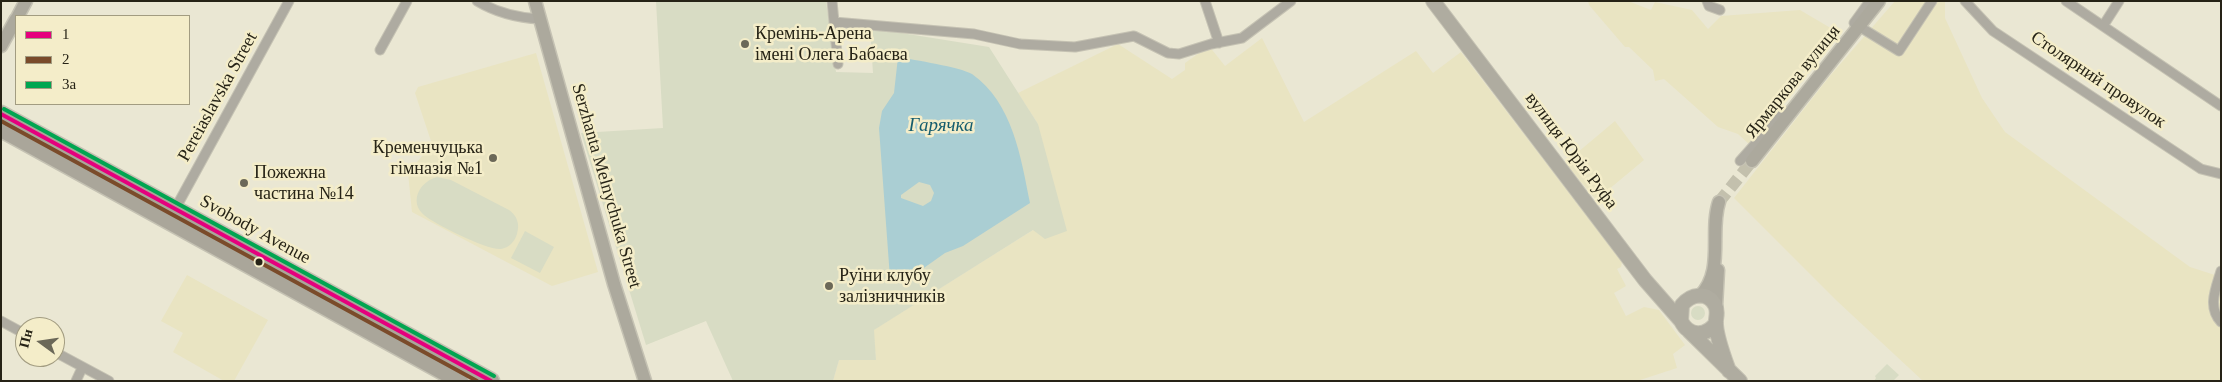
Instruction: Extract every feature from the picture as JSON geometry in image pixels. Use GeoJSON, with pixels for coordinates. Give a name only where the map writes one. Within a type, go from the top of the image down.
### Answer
{"type":"FeatureCollection","features":[{"type":"Feature","properties":{"kind":"highway","name":"Svobody Avenue"},"geometry":{"type":"LineString","coordinates":[[1,114],[460,381]]}},
{"type":"Feature","properties":{"kind":"highway","name":"Svobody Avenue"},"geometry":{"type":"LineString","coordinates":[[1,129],[172,215],[491,381]]}},
{"type":"Feature","properties":{"kind":"main road","name":"вулиця Юрія Руфа"},"geometry":{"type":"LineString","coordinates":[[1433,1],[1671,312],[1740,381]]}},
{"type":"Feature","properties":{"kind":"main road"},"geometry":{"type":"LineString","coordinates":[[1634,266],[1669,295],[1685,301],[1700,296],[1709,299],[1716,306],[1718,315],[1716,323],[1730,370]]}},
{"type":"Feature","properties":{"kind":"main road"},"geometry":{"type":"LineString","coordinates":[[1685,301],[1680,310],[1684,326],[1694,333],[1706,332],[1716,323]]}},
{"type":"Feature","properties":{"kind":"street"},"geometry":{"type":"LineString","coordinates":[[19,15],[26,1]]}},
{"type":"Feature","properties":{"kind":"street","name":"Pereiaslavska Street"},"geometry":{"type":"LineString","coordinates":[[172,215],[289,1]]}},
{"type":"Feature","properties":{"kind":"street"},"geometry":{"type":"LineString","coordinates":[[380,50],[407,1]]}},
{"type":"Feature","properties":{"kind":"street"},"geometry":{"type":"LineString","coordinates":[[477,1],[503,13],[524,18],[540,19]]}},
{"type":"Feature","properties":{"kind":"street","name":"Serzhanta Melnychuka Street"},"geometry":{"type":"LineString","coordinates":[[535,1],[614,284],[645,381]]}},
{"type":"Feature","properties":{"kind":"street"},"geometry":{"type":"LineString","coordinates":[[832,1],[838,64]]}},
{"type":"Feature","properties":{"kind":"street"},"geometry":{"type":"LineString","coordinates":[[1205,1],[1219,43]]}},
{"type":"Feature","properties":{"kind":"street"},"geometry":{"type":"LineString","coordinates":[[834,22],[974,34],[1020,44],[1075,47],[1134,36],[1168,53],[1179,54],[1242,38],[1291,1]]}},
{"type":"Feature","properties":{"kind":"street"},"geometry":{"type":"LineString","coordinates":[[1707,1],[1709,6],[1720,10]]}},
{"type":"Feature","properties":{"kind":"street"},"geometry":{"type":"LineString","coordinates":[[1746,161],[1870,1]]}},
{"type":"Feature","properties":{"kind":"street","name":"Ярмаркова вулиця"},"geometry":{"type":"LineString","coordinates":[[1746,161],[1860,27],[1879,1]]}},
{"type":"Feature","properties":{"kind":"street"},"geometry":{"type":"LineString","coordinates":[[1860,27],[1899,51],[1932,1]]}},
{"type":"Feature","properties":{"kind":"street","name":"Столярний провулок"},"geometry":{"type":"LineString","coordinates":[[1964,1],[1993,31],[2201,169],[2221,174]]}},
{"type":"Feature","properties":{"kind":"street"},"geometry":{"type":"LineString","coordinates":[[2066,1],[2221,106]]}},
{"type":"Feature","properties":{"kind":"street"},"geometry":{"type":"LineString","coordinates":[[2103,26],[2120,1]]}},
{"type":"Feature","properties":{"kind":"street"},"geometry":{"type":"LineString","coordinates":[[1,46],[15,22]]}},
{"type":"Feature","properties":{"kind":"street"},"geometry":{"type":"LineString","coordinates":[[1716,306],[1718,271],[1715,256],[1714,224],[1719,202]]}},
{"type":"Feature","properties":{"kind":"street"},"geometry":{"type":"LineString","coordinates":[[1700,296],[1711,279],[1715,256]]}},
{"type":"Feature","properties":{"kind":"street"},"geometry":{"type":"LineString","coordinates":[[2221,271],[2213,305],[2216,317],[2221,322]]}},
{"type":"Feature","properties":{"kind":"street"},"geometry":{"type":"LineString","coordinates":[[1,321],[15,329]]}},
{"type":"Feature","properties":{"kind":"street"},"geometry":{"type":"LineString","coordinates":[[65,358],[109,381]]}},
{"type":"Feature","properties":{"kind":"street"},"geometry":{"type":"LineString","coordinates":[[76,381],[82,368]]}},
{"type":"Feature","properties":{"kind":"shaded area"},"geometry":{"type":"Polygon","coordinates":[[[1588,1],[1628,1],[1651,10],[1655,2],[1692,10],[1708,29],[1721,16],[1800,10],[1834,30],[1750,145],[1738,134],[1718,127],[1664,79],[1655,81],[1653,70],[1629,47],[1625,47],[1589,5],[1588,1]]]}},
{"type":"Feature","properties":{"kind":"shaded area"},"geometry":{"type":"Polygon","coordinates":[[[1895,1],[1945,1],[1945,18],[1982,98],[2005,132],[2190,267],[2221,277],[2221,381],[1923,381],[1837,301],[1734,198],[1829,77],[1895,1]]]}},
{"type":"Feature","properties":{"kind":"shaded area"},"geometry":{"type":"Polygon","coordinates":[[[1262,38],[1304,122],[1416,51],[1433,73],[1461,52],[1622,262],[1621,267],[1617,269],[1626,286],[1614,293],[1626,316],[1644,307],[1659,310],[1685,345],[1673,354],[1677,368],[1637,381],[833,381],[839,360],[876,360],[873,330],[1033,230],[1038,124],[1018,93],[1118,44],[1172,79],[1185,70],[1185,63],[1209,46],[1225,66],[1262,38]]]}},
{"type":"Feature","properties":{"kind":"shaded area","name":"Кременчуцька гімназія №1"},"geometry":{"type":"Polygon","coordinates":[[[536,53],[598,272],[552,286],[412,212],[408,173],[432,144],[415,93],[418,87],[536,53]]]}},
{"type":"Feature","properties":{"kind":"shaded area"},"geometry":{"type":"Polygon","coordinates":[[[1615,121],[1644,160],[1596,200],[1565,163],[1615,121]]]}},
{"type":"Feature","properties":{"kind":"shaded area"},"geometry":{"type":"Polygon","coordinates":[[[187,275],[268,320],[234,381],[224,381],[173,352],[183,333],[161,321],[187,275]]]}},
{"type":"Feature","properties":{"kind":"green space"},"geometry":{"type":"Polygon","coordinates":[[[656,1],[826,1],[836,72],[873,73],[870,28],[989,47],[1038,124],[1067,231],[1045,239],[1033,230],[874,330],[876,360],[839,360],[833,381],[733,381],[706,321],[646,345],[581,133],[663,128],[656,1]]]}},
{"type":"Feature","properties":{"kind":"green space"},"geometry":{"type":"Polygon","coordinates":[[[437,177],[451,180],[512,212],[516,217],[518,226],[513,242],[501,249],[485,246],[450,230],[424,215],[419,210],[417,204],[418,192],[431,179],[437,177]]]}},
{"type":"Feature","properties":{"kind":"green space"},"geometry":{"type":"Polygon","coordinates":[[[525,231],[554,247],[540,273],[511,258],[525,231]]]}},
{"type":"Feature","properties":{"kind":"green space"},"geometry":{"type":"Polygon","coordinates":[[[1695,306],[1701,306],[1705,313],[1701,320],[1695,320],[1691,316],[1691,310],[1695,306]]]}},
{"type":"Feature","properties":{"kind":"green space"},"geometry":{"type":"Polygon","coordinates":[[[1887,364],[1899,375],[1893,381],[1874,381],[1875,376],[1887,364]]]}},
{"type":"Feature","properties":{"kind":"water","name":"Гарячка"},"geometry":{"type":"Polygon","coordinates":[[[898,57],[948,66],[972,74],[986,86],[1006,116],[1019,150],[1030,203],[963,246],[945,253],[904,282],[890,278],[879,128],[882,111],[894,93],[898,57]],[[919,182],[901,195],[901,198],[923,206],[931,201],[934,193],[930,185],[919,182]]]}},
{"type":"Feature","properties":{"kind":"tunnel"},"geometry":{"type":"LineString","coordinates":[[1719,202],[1752,161]]}},
{"type":"Feature","properties":{"kind":"transit line","name":"3а"},"geometry":{"type":"LineString","coordinates":[[4,109],[494,376]]}},
{"type":"Feature","properties":{"kind":"transit line","name":"1"},"geometry":{"type":"LineString","coordinates":[[1,114],[491,381]]}},
{"type":"Feature","properties":{"kind":"transit line","name":"2"},"geometry":{"type":"LineString","coordinates":[[1,121],[477,381]]}},
{"type":"Feature","properties":{"kind":"place","name":"Кремінь-Арена імені Олега Бабаєва"},"geometry":{"type":"Point","coordinates":[745,44]}},
{"type":"Feature","properties":{"kind":"place","name":"Кременчуцька гімназія №1"},"geometry":{"type":"Point","coordinates":[493,158]}},
{"type":"Feature","properties":{"kind":"place","name":"Пожежна частина №14"},"geometry":{"type":"Point","coordinates":[244,183]}},
{"type":"Feature","properties":{"kind":"place","name":"Руїни клубу залізничників"},"geometry":{"type":"Point","coordinates":[829,286]}}]}
